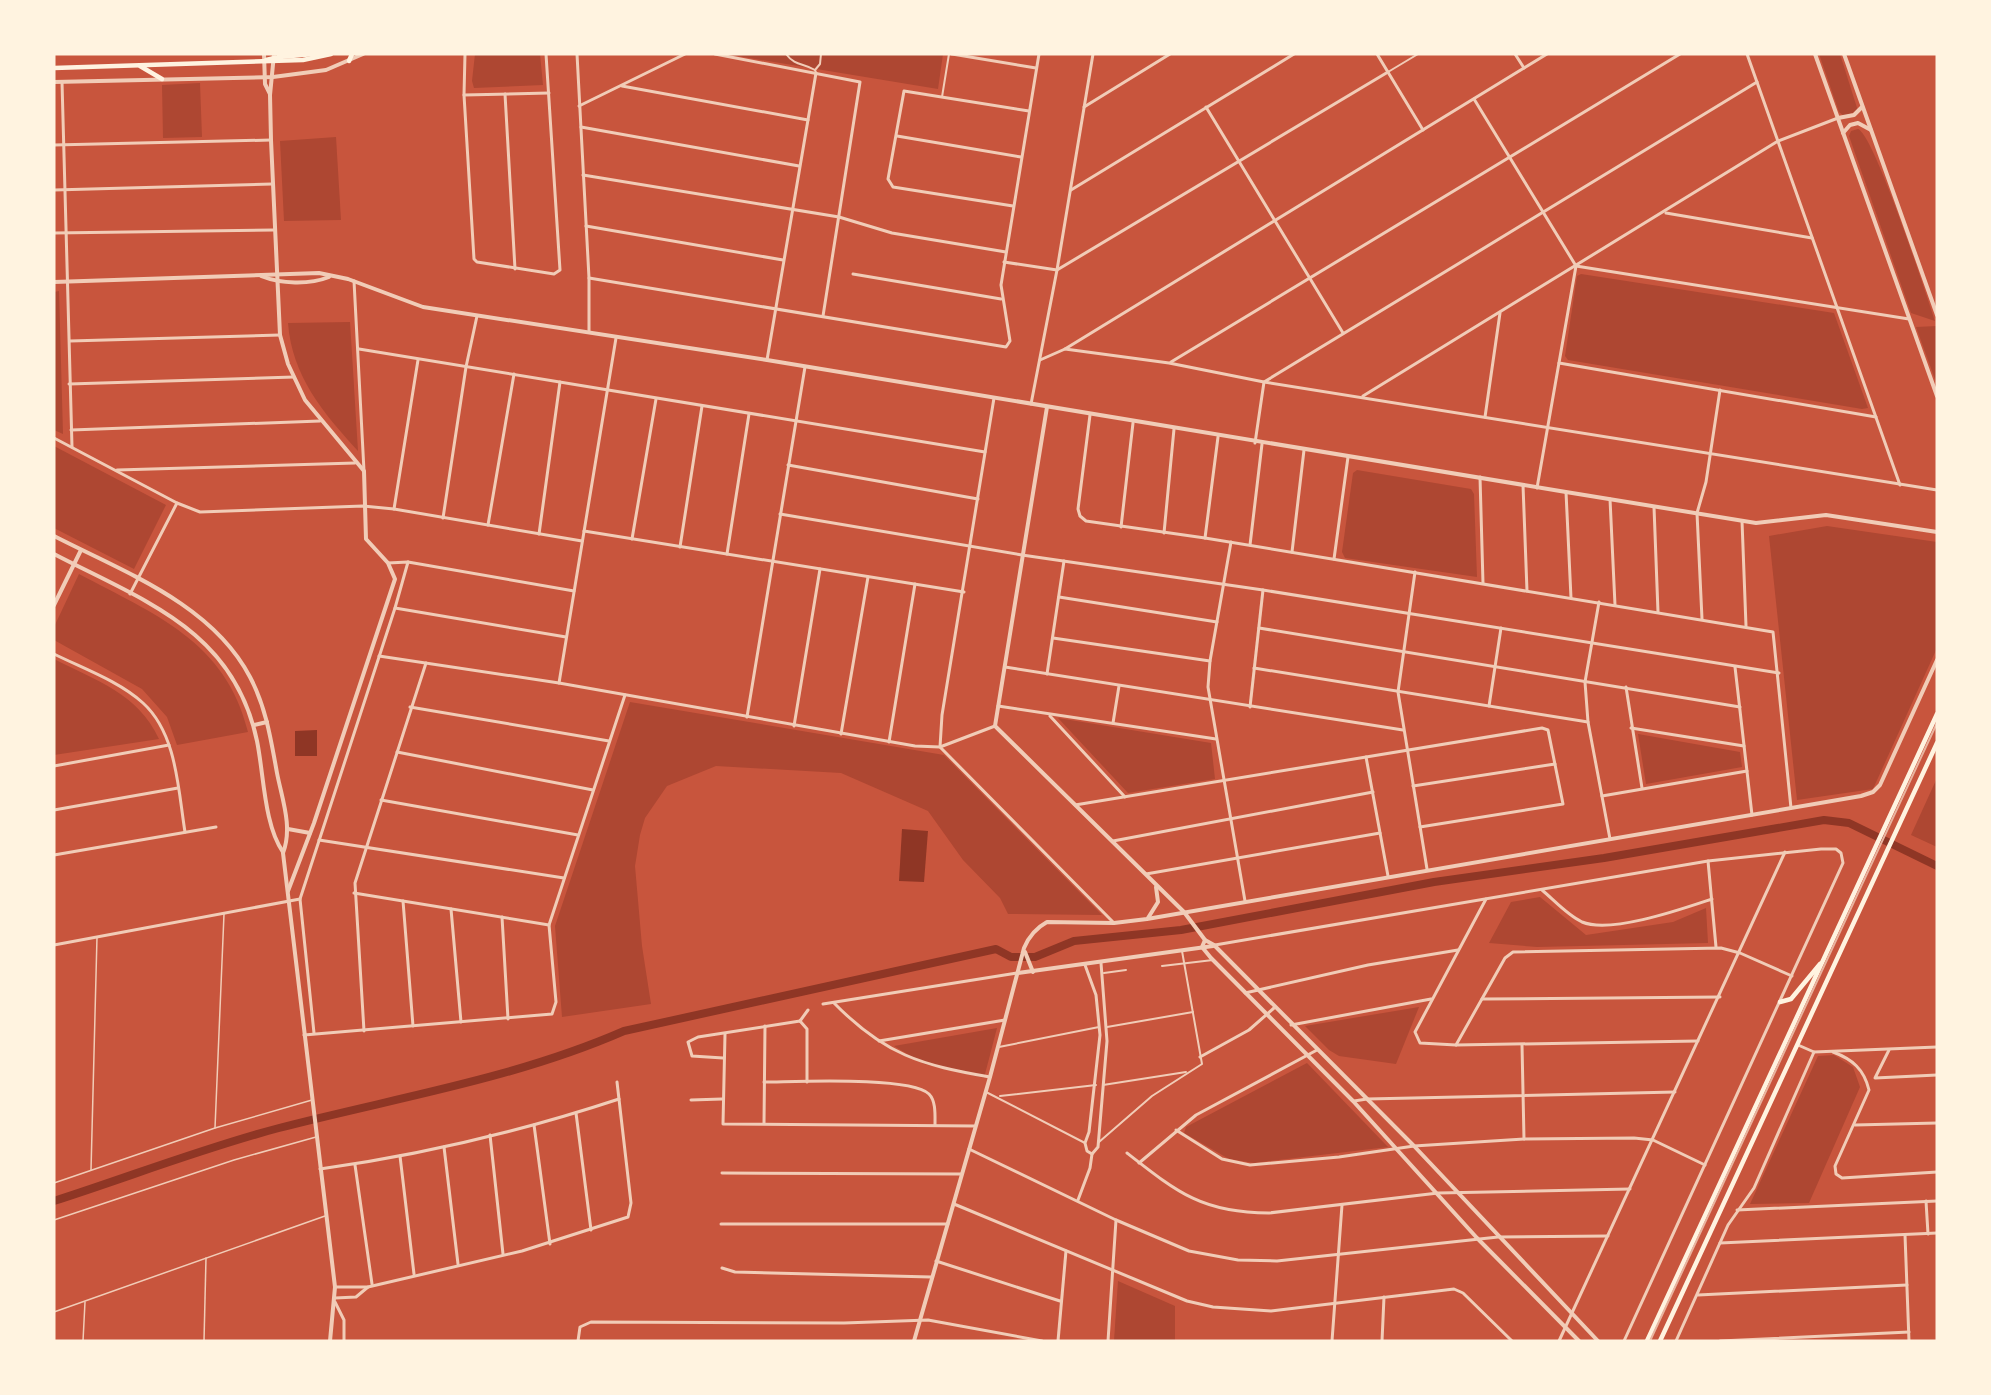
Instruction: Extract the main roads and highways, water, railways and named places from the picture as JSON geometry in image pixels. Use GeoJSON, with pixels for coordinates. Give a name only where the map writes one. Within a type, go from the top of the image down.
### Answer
{"type":"FeatureCollection","features":[{"type":"Feature","properties":{"kind":"main road"},"geometry":{"type":"LineString","coordinates":[[54,68],[264,62],[274,58],[314,54]]}},
{"type":"Feature","properties":{"kind":"main road"},"geometry":{"type":"LineString","coordinates":[[274,58],[313,60],[331,54]]}},
{"type":"Feature","properties":{"kind":"main road"},"geometry":{"type":"LineString","coordinates":[[348,61],[352,54]]}},
{"type":"Feature","properties":{"kind":"main road"},"geometry":{"type":"LineString","coordinates":[[140,66],[162,79]]}},
{"type":"Feature","properties":{"kind":"main road"},"geometry":{"type":"LineString","coordinates":[[1647,1341],[1937,714]]}},
{"type":"Feature","properties":{"kind":"main road"},"geometry":{"type":"LineString","coordinates":[[1660,1341],[1937,743]]}},
{"type":"Feature","properties":{"kind":"main road"},"geometry":{"type":"LineString","coordinates":[[1780,1002],[1791,999],[1823,962]]}},
{"type":"Feature","properties":{"kind":"waterway"},"geometry":{"type":"LineString","coordinates":[[54,1201],[251,1136],[497,1075],[582,1048],[624,1031],[996,949],[1011,957],[1035,957],[1074,941],[1181,930],[1434,882],[1604,858],[1824,820],[1849,823],[1937,866]]}},
{"type":"Feature","properties":{"kind":"railway"},"geometry":{"type":"LineString","coordinates":[[1650,1341],[1937,723]]}}]}
